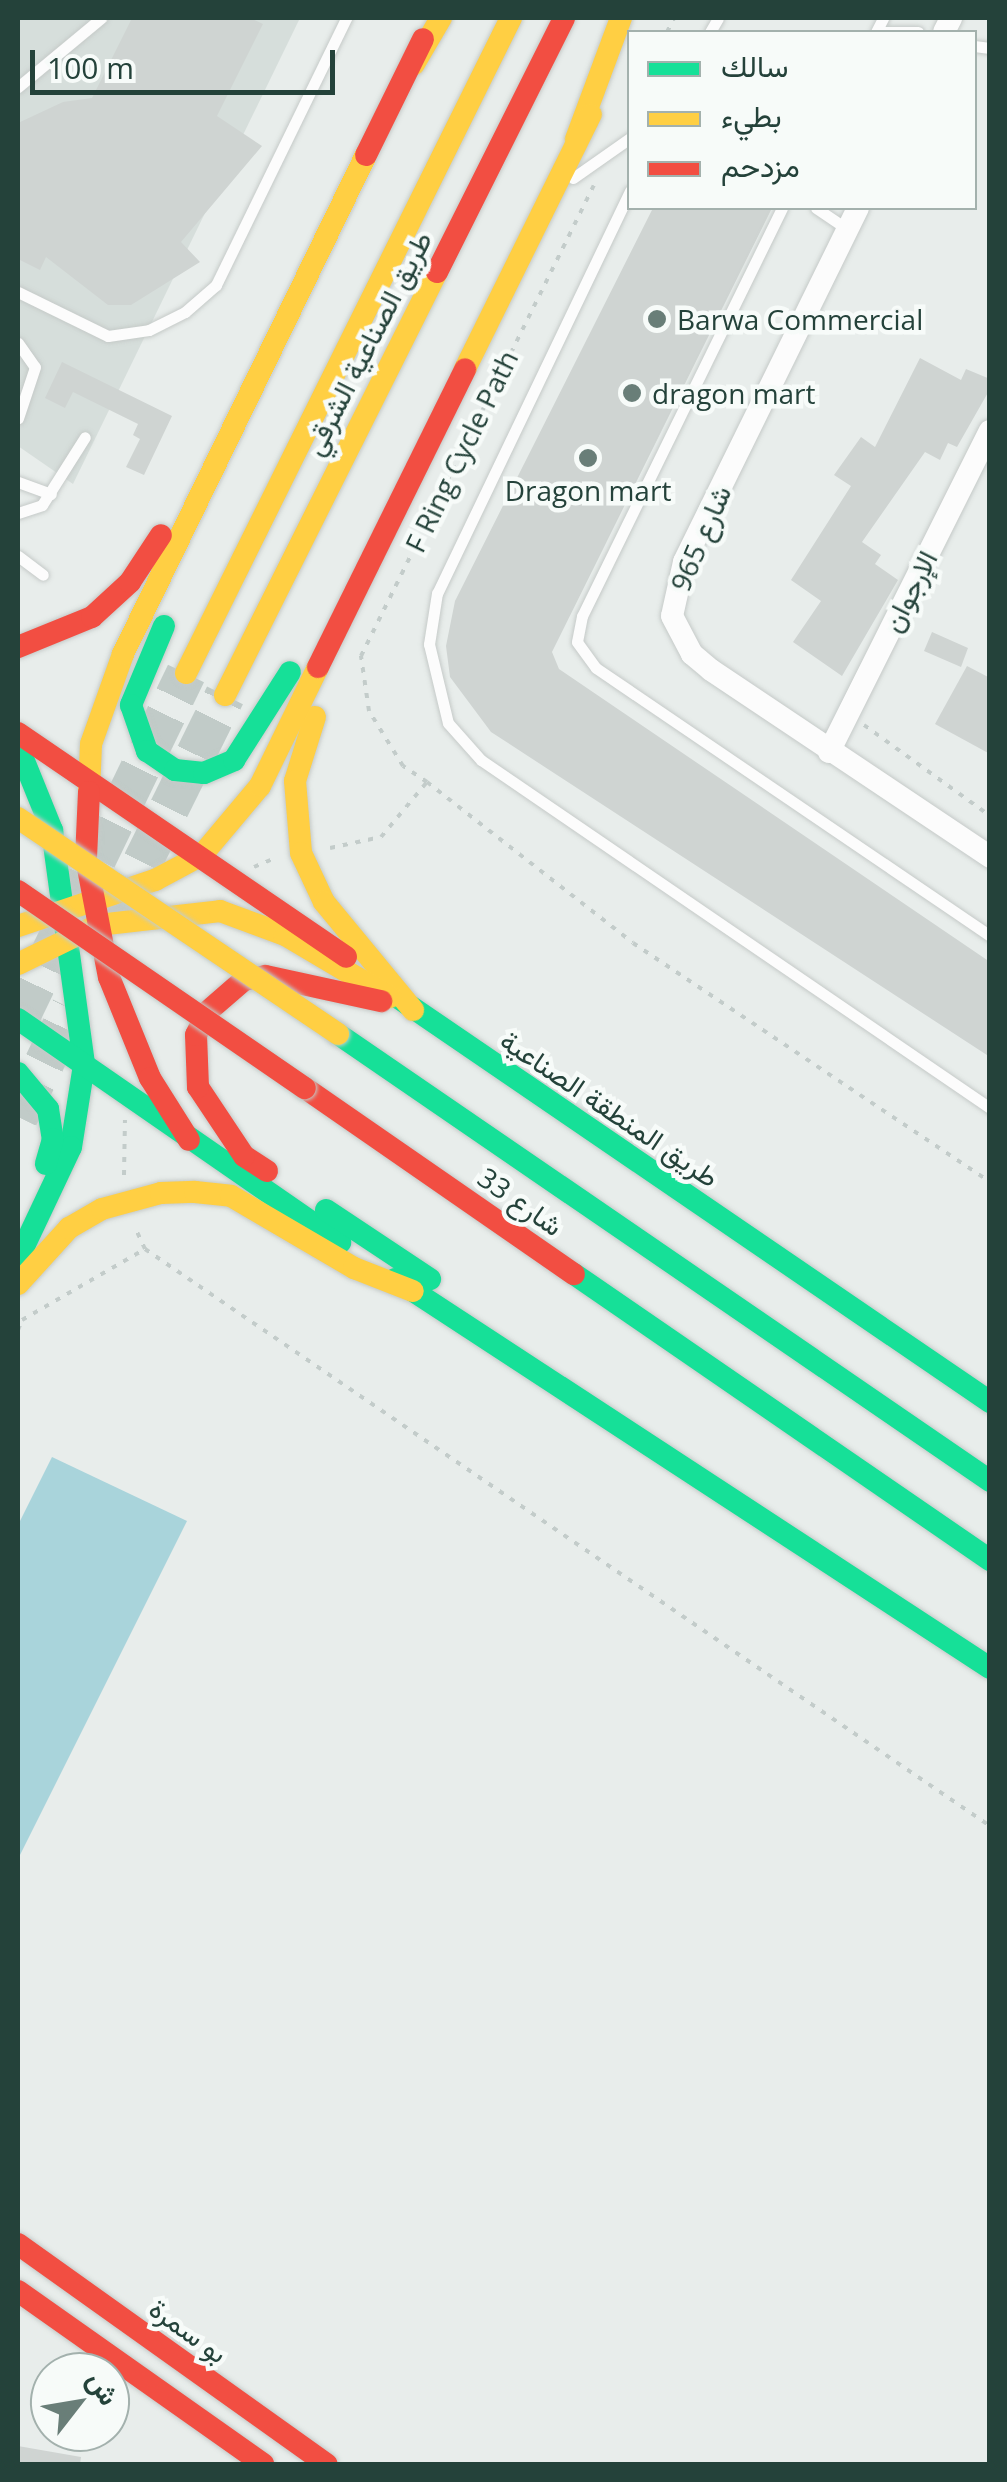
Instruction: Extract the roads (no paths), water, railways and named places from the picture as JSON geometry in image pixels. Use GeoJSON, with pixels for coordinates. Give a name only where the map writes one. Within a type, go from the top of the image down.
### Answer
{"type":"FeatureCollection","features":[{"type":"Feature","properties":{"kind":"main road"},"geometry":{"type":"LineString","coordinates":[[414,64],[430,18]]}},
{"type":"Feature","properties":{"kind":"main road"},"geometry":{"type":"LineString","coordinates":[[189,1140],[134,1045],[96,916],[86,780],[109,684],[414,64],[441,18]]}},
{"type":"Feature","properties":{"kind":"main road","name":"طريق الصناعية الشرقي"},"geometry":{"type":"LineString","coordinates":[[186,672],[511,18]]}},
{"type":"Feature","properties":{"kind":"main road","name":"طريق الصناعية الشرقي"},"geometry":{"type":"LineString","coordinates":[[224,695],[564,18]]}},
{"type":"Feature","properties":{"kind":"main road"},"geometry":{"type":"LineString","coordinates":[[576,139],[620,18]]}},
{"type":"Feature","properties":{"kind":"main road"},"geometry":{"type":"LineString","coordinates":[[18,926],[64,926],[96,916],[202,856],[260,786],[541,208],[627,50]]}},
{"type":"Feature","properties":{"kind":"main road"},"geometry":{"type":"LineString","coordinates":[[252,396],[131,705],[139,739],[161,764],[204,773],[245,750],[336,586],[406,484]]}},
{"type":"Feature","properties":{"kind":"main road"},"geometry":{"type":"LineString","coordinates":[[18,647],[69,631],[121,591],[252,396]]}},
{"type":"Feature","properties":{"kind":"main road"},"geometry":{"type":"LineString","coordinates":[[406,484],[366,606],[300,756],[295,816],[301,853],[324,902],[413,1010]]}},
{"type":"Feature","properties":{"kind":"main road"},"geometry":{"type":"LineString","coordinates":[[18,733],[202,856]]}},
{"type":"Feature","properties":{"kind":"main road"},"geometry":{"type":"LineString","coordinates":[[18,746],[48,815],[84,1065],[71,1147],[18,1259]]}},
{"type":"Feature","properties":{"kind":"main road","name":"شارع 33"},"geometry":{"type":"LineString","coordinates":[[18,818],[990,1480]]}},
{"type":"Feature","properties":{"kind":"main road","name":"طريق المنطقة الصناعية"},"geometry":{"type":"LineString","coordinates":[[202,856],[413,1010],[990,1402]]}},
{"type":"Feature","properties":{"kind":"main road","name":"شارع 33"},"geometry":{"type":"LineString","coordinates":[[18,891],[990,1560]]}},
{"type":"Feature","properties":{"kind":"main road"},"geometry":{"type":"LineString","coordinates":[[96,916],[195,910],[256,920],[413,1010]]}},
{"type":"Feature","properties":{"kind":"main road"},"geometry":{"type":"LineString","coordinates":[[18,964],[64,926]]}},
{"type":"Feature","properties":{"kind":"main road"},"geometry":{"type":"LineString","coordinates":[[413,1010],[289,978],[244,980],[223,994],[196,1034],[198,1087],[244,1156],[457,1297],[510,1352]]}},
{"type":"Feature","properties":{"kind":"main road"},"geometry":{"type":"LineString","coordinates":[[18,1019],[413,1291],[990,1668]]}},
{"type":"Feature","properties":{"kind":"main road"},"geometry":{"type":"LineString","coordinates":[[18,1073],[48,1109],[53,1139],[18,1223]]}},
{"type":"Feature","properties":{"kind":"main road"},"geometry":{"type":"LineString","coordinates":[[18,1284],[69,1228],[102,1209],[162,1193],[195,1192],[231,1196],[354,1268],[413,1291]]}},
{"type":"Feature","properties":{"kind":"main road","name":"بو سمرة"},"geometry":{"type":"LineString","coordinates":[[18,2244],[326,2464]]}},
{"type":"Feature","properties":{"kind":"main road"},"geometry":{"type":"LineString","coordinates":[[18,2291],[263,2464]]}},
{"type":"Feature","properties":{"kind":"street","name":"شارع 965"},"geometry":{"type":"LineString","coordinates":[[857,210],[684,562],[672,616],[692,654],[829,752],[990,858]]}},
{"type":"Feature","properties":{"kind":"street","name":"الإرجوان"},"geometry":{"type":"LineString","coordinates":[[829,752],[990,430]]}},
{"type":"Feature","properties":{"kind":"lane"},"geometry":{"type":"LineString","coordinates":[[18,87],[101,18]]}},
{"type":"Feature","properties":{"kind":"lane"},"geometry":{"type":"LineString","coordinates":[[18,292],[108,336],[148,330],[186,312],[216,285],[346,18]]}},
{"type":"Feature","properties":{"kind":"lane"},"geometry":{"type":"LineString","coordinates":[[541,208],[614,146],[627,140]]}},
{"type":"Feature","properties":{"kind":"lane"},"geometry":{"type":"LineString","coordinates":[[627,198],[438,593],[429,644],[448,722],[482,760],[990,1108]]}},
{"type":"Feature","properties":{"kind":"lane"},"geometry":{"type":"LineString","coordinates":[[781,210],[582,616],[576,642],[596,668],[990,936]]}},
{"type":"Feature","properties":{"kind":"lane"},"geometry":{"type":"LineString","coordinates":[[819,210],[847,229]]}},
{"type":"Feature","properties":{"kind":"lane"},"geometry":{"type":"LineString","coordinates":[[18,343],[36,367],[18,418]]}},
{"type":"Feature","properties":{"kind":"lane"},"geometry":{"type":"LineString","coordinates":[[18,513],[42,506],[85,437]]}},
{"type":"Feature","properties":{"kind":"lane"},"geometry":{"type":"LineString","coordinates":[[18,482],[51,494]]}},
{"type":"Feature","properties":{"kind":"lane"},"geometry":{"type":"LineString","coordinates":[[18,556],[43,575]]}},
{"type":"Feature","properties":{"kind":"lane"},"geometry":{"type":"LineString","coordinates":[[974,1097],[990,1096]]}},
{"type":"Feature","properties":{"kind":"water"},"geometry":{"type":"Polygon","coordinates":[[[52,1457],[187,1521],[18,1859],[18,1525],[52,1457]]]}},
{"type":"Feature","properties":{"kind":"tunnel"},"geometry":{"type":"LineString","coordinates":[[18,1021],[186,673]]}},
{"type":"Feature","properties":{"kind":"tunnel"},"geometry":{"type":"LineString","coordinates":[[116,916],[225,695]]}},
{"type":"Feature","properties":{"kind":"tunnel"},"geometry":{"type":"LineString","coordinates":[[18,1117],[71,1008]]}},
{"type":"Feature","properties":{"kind":"place","name":"Barwa Commercial"},"geometry":{"type":"Point","coordinates":[657,319]}},
{"type":"Feature","properties":{"kind":"place","name":"dragon mart"},"geometry":{"type":"Point","coordinates":[632,393]}},
{"type":"Feature","properties":{"kind":"place","name":"Dragon mart"},"geometry":{"type":"Point","coordinates":[588,458]}}]}
